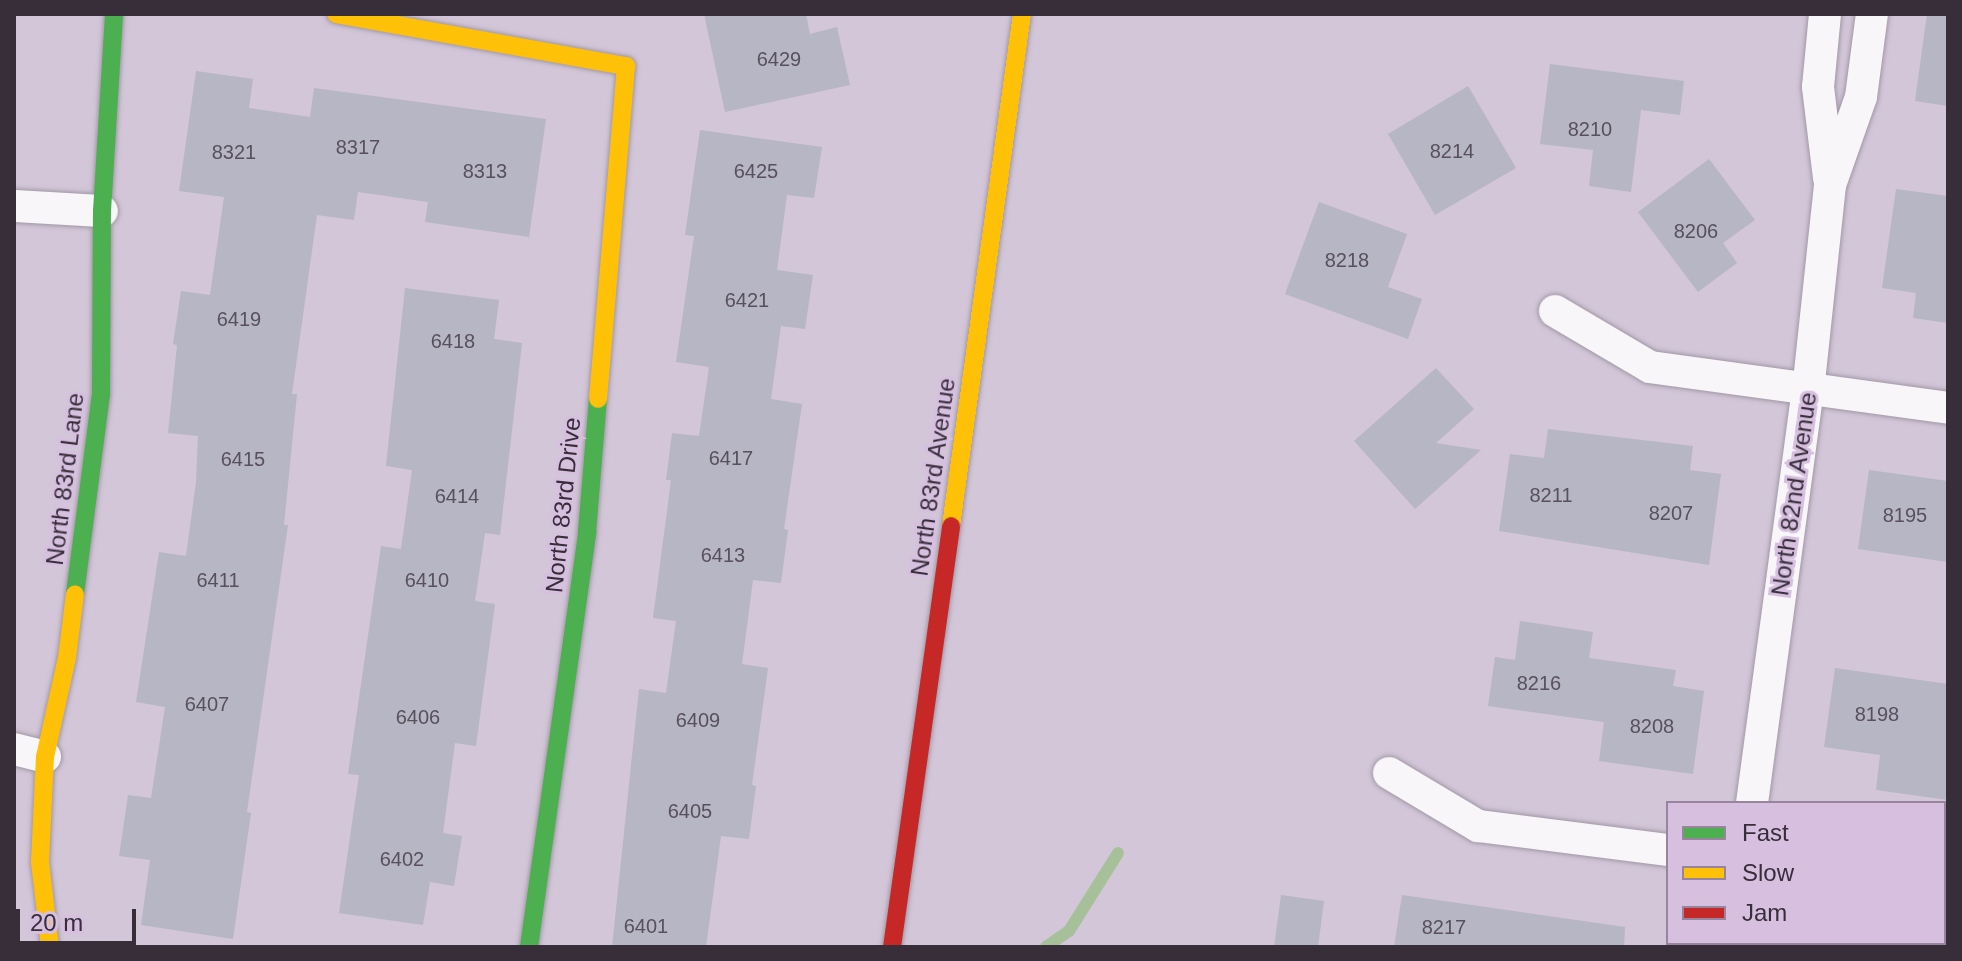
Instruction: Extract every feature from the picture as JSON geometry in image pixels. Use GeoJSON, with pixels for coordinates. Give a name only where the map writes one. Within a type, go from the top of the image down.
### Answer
{"type":"FeatureCollection","features":[{"type":"Feature","properties":{"kind":"street","name":"North 83rd Lane"},"geometry":{"type":"LineString","coordinates":[[50,947],[40,862],[45,757],[67,658],[101,394],[102,211],[114,14]]}},
{"type":"Feature","properties":{"kind":"street","name":"North 83rd Drive"},"geometry":{"type":"LineString","coordinates":[[336,14],[626,66],[587,532],[529,947]]}},
{"type":"Feature","properties":{"kind":"street","name":"North 83rd Avenue"},"geometry":{"type":"LineString","coordinates":[[892,947],[1022,14]]}},
{"type":"Feature","properties":{"kind":"street","name":"North 82nd Avenue"},"geometry":{"type":"LineString","coordinates":[[1752,801],[1808,391],[1830,185],[1818,87],[1825,14]]}},
{"type":"Feature","properties":{"kind":"street","name":"North 82nd Avenue"},"geometry":{"type":"LineString","coordinates":[[1830,185],[1861,97],[1872,14]]}},
{"type":"Feature","properties":{"kind":"street"},"geometry":{"type":"LineString","coordinates":[[14,206],[102,211]]}},
{"type":"Feature","properties":{"kind":"street"},"geometry":{"type":"LineString","coordinates":[[1555,311],[1650,367],[1948,408]]}},
{"type":"Feature","properties":{"kind":"street"},"geometry":{"type":"LineString","coordinates":[[14,749],[45,757]]}},
{"type":"Feature","properties":{"kind":"street"},"geometry":{"type":"LineString","coordinates":[[1389,773],[1478,826],[1666,850]]}},
{"type":"Feature","properties":{"kind":"building"},"geometry":{"type":"Polygon","coordinates":[[[704,14],[806,14],[810,34],[837,27],[850,85],[725,112],[704,14]]]}},
{"type":"Feature","properties":{"kind":"building"},"geometry":{"type":"Polygon","coordinates":[[[1927,14],[1948,14],[1948,106],[1915,101],[1927,14]]]}},
{"type":"Feature","properties":{"kind":"building"},"geometry":{"type":"Polygon","coordinates":[[[1550,64],[1684,81],[1680,115],[1641,110],[1631,192],[1589,186],[1593,150],[1540,144],[1550,64]]]}},
{"type":"Feature","properties":{"kind":"building"},"geometry":{"type":"Polygon","coordinates":[[[196,71],[253,79],[249,108],[310,117],[314,88],[546,119],[529,237],[425,222],[428,202],[358,192],[354,220],[317,215],[292,394],[297,394],[284,525],[288,525],[247,812],[251,813],[233,939],[141,925],[150,860],[119,856],[128,795],[151,798],[165,707],[136,702],[159,552],[186,556],[196,482],[198,436],[168,433],[177,345],[173,344],[181,291],[210,295],[224,197],[179,191],[196,71]]]}},
{"type":"Feature","properties":{"kind":"building"},"geometry":{"type":"Polygon","coordinates":[[[1468,86],[1516,168],[1435,215],[1388,134],[1468,86]]]}},
{"type":"Feature","properties":{"kind":"building"},"geometry":{"type":"Polygon","coordinates":[[[700,130],[822,147],[814,198],[787,195],[777,270],[813,275],[805,329],[781,326],[771,399],[802,404],[784,529],[788,530],[781,583],[753,580],[742,664],[768,668],[752,785],[756,786],[749,839],[721,836],[706,947],[612,947],[639,689],[666,693],[676,621],[653,618],[671,480],[666,480],[672,433],[699,436],[709,367],[676,362],[694,236],[685,235],[700,130]]]}},
{"type":"Feature","properties":{"kind":"building"},"geometry":{"type":"Polygon","coordinates":[[[1709,159],[1755,220],[1723,243],[1737,263],[1698,292],[1638,212],[1709,159]]]}},
{"type":"Feature","properties":{"kind":"building"},"geometry":{"type":"Polygon","coordinates":[[[1896,189],[1948,196],[1948,323],[1913,318],[1916,293],[1882,288],[1896,189]]]}},
{"type":"Feature","properties":{"kind":"building"},"geometry":{"type":"Polygon","coordinates":[[[1319,202],[1407,234],[1388,287],[1422,299],[1408,339],[1285,294],[1319,202]]]}},
{"type":"Feature","properties":{"kind":"building"},"geometry":{"type":"Polygon","coordinates":[[[405,288],[499,300],[494,339],[522,343],[500,535],[485,533],[475,601],[495,604],[476,746],[455,743],[443,833],[462,836],[454,886],[430,882],[423,925],[339,913],[359,775],[348,774],[381,546],[401,549],[412,470],[386,466],[405,288]]]}},
{"type":"Feature","properties":{"kind":"building"},"geometry":{"type":"Polygon","coordinates":[[[1436,368],[1474,409],[1436,443],[1481,450],[1415,509],[1354,441],[1436,368]]]}},
{"type":"Feature","properties":{"kind":"building"},"geometry":{"type":"Polygon","coordinates":[[[1548,429],[1693,446],[1690,470],[1721,474],[1709,565],[1499,531],[1510,454],[1544,458],[1548,429]]]}},
{"type":"Feature","properties":{"kind":"building"},"geometry":{"type":"Polygon","coordinates":[[[1869,470],[1948,481],[1948,562],[1858,549],[1869,470]]]}},
{"type":"Feature","properties":{"kind":"building"},"geometry":{"type":"Polygon","coordinates":[[[1520,621],[1593,632],[1589,658],[1676,670],[1673,686],[1704,691],[1693,774],[1599,761],[1604,722],[1488,706],[1495,657],[1515,660],[1520,621]]]}},
{"type":"Feature","properties":{"kind":"building"},"geometry":{"type":"Polygon","coordinates":[[[1835,668],[1948,684],[1948,800],[1876,790],[1880,755],[1824,747],[1835,668]]]}},
{"type":"Feature","properties":{"kind":"building"},"geometry":{"type":"Polygon","coordinates":[[[1281,895],[1324,901],[1318,947],[1274,947],[1281,895]]]}},
{"type":"Feature","properties":{"kind":"building"},"geometry":{"type":"Polygon","coordinates":[[[1402,895],[1625,927],[1624,947],[1394,947],[1402,895]]]}},
{"type":"Feature","properties":{"kind":"waterway"},"geometry":{"type":"LineString","coordinates":[[1046,947],[1069,931],[1118,853]]}},
{"type":"Feature","properties":{"kind":"traffic: fast"},"geometry":{"type":"LineString","coordinates":[[75,594],[101,394],[102,211],[114,14]]}},
{"type":"Feature","properties":{"kind":"traffic: fast"},"geometry":{"type":"LineString","coordinates":[[529,947],[587,532],[598,399]]}},
{"type":"Feature","properties":{"kind":"traffic: slow"},"geometry":{"type":"LineString","coordinates":[[336,14],[626,66],[598,399]]}},
{"type":"Feature","properties":{"kind":"traffic: slow"},"geometry":{"type":"LineString","coordinates":[[951,526],[1022,14]]}},
{"type":"Feature","properties":{"kind":"traffic: slow"},"geometry":{"type":"LineString","coordinates":[[50,947],[40,862],[45,757],[67,658],[75,594]]}},
{"type":"Feature","properties":{"kind":"traffic: jam"},"geometry":{"type":"LineString","coordinates":[[892,947],[951,526]]}}]}
